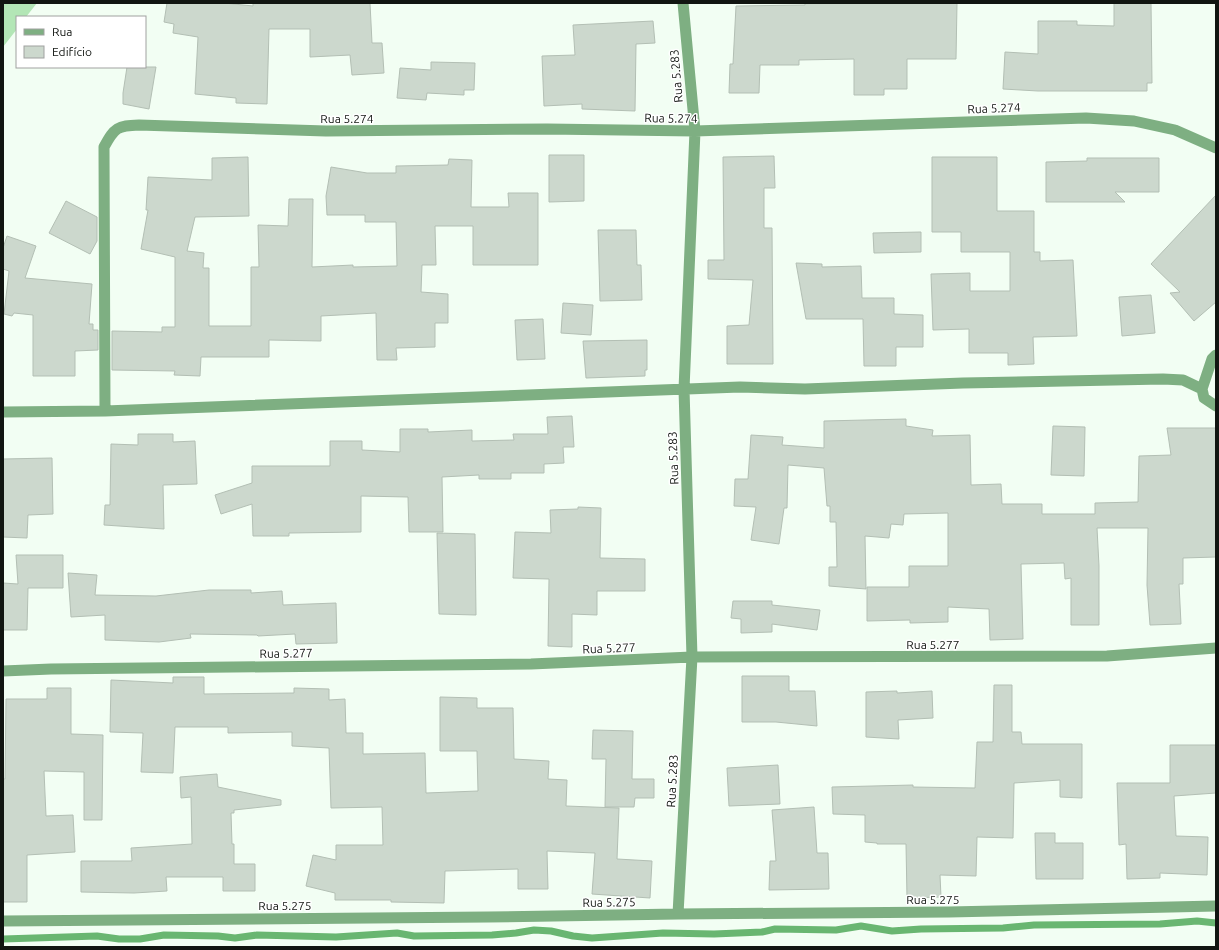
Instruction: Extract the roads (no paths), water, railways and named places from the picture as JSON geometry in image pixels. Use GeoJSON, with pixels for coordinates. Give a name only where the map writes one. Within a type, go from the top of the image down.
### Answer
{"type":"FeatureCollection","features":[{"type":"Feature","properties":{"kind":"street","name":"Rua 5.283"},"geometry":{"type":"LineString","coordinates":[[678,914],[692,657],[684,389],[695,132],[683,3]]}},
{"type":"Feature","properties":{"kind":"street","name":"Rua 5.274"},"geometry":{"type":"LineString","coordinates":[[105,411],[104,146],[111,133],[121,126],[139,125],[326,131],[547,129],[695,132],[1086,118],[1134,121],[1175,130],[1216,148]]}},
{"type":"Feature","properties":{"kind":"street"},"geometry":{"type":"LineString","coordinates":[[1216,355],[1212,359],[1202,389],[1204,398],[1216,406]]}},
{"type":"Feature","properties":{"kind":"street"},"geometry":{"type":"LineString","coordinates":[[3,412],[105,411],[740,387],[805,389],[962,383],[1163,379],[1183,380],[1202,389]]}},
{"type":"Feature","properties":{"kind":"street","name":"Rua 5.277"},"geometry":{"type":"LineString","coordinates":[[3,671],[51,669],[531,664],[692,657],[1107,656],[1216,648]]}},
{"type":"Feature","properties":{"kind":"street","name":"Rua 5.275"},"geometry":{"type":"LineString","coordinates":[[3,921],[949,912],[1216,906]]}},
{"type":"Feature","properties":{"kind":"waterway"},"geometry":{"type":"LineString","coordinates":[[3,939],[97,936],[119,939],[140,939],[164,935],[218,936],[235,938],[257,935],[336,937],[397,933],[414,936],[492,935],[534,930],[551,931],[573,936],[592,938],[663,933],[714,934],[762,932],[775,929],[836,930],[861,926],[892,931],[921,929],[1003,928],[1034,925],[1160,924],[1197,921],[1216,923]]}}]}
